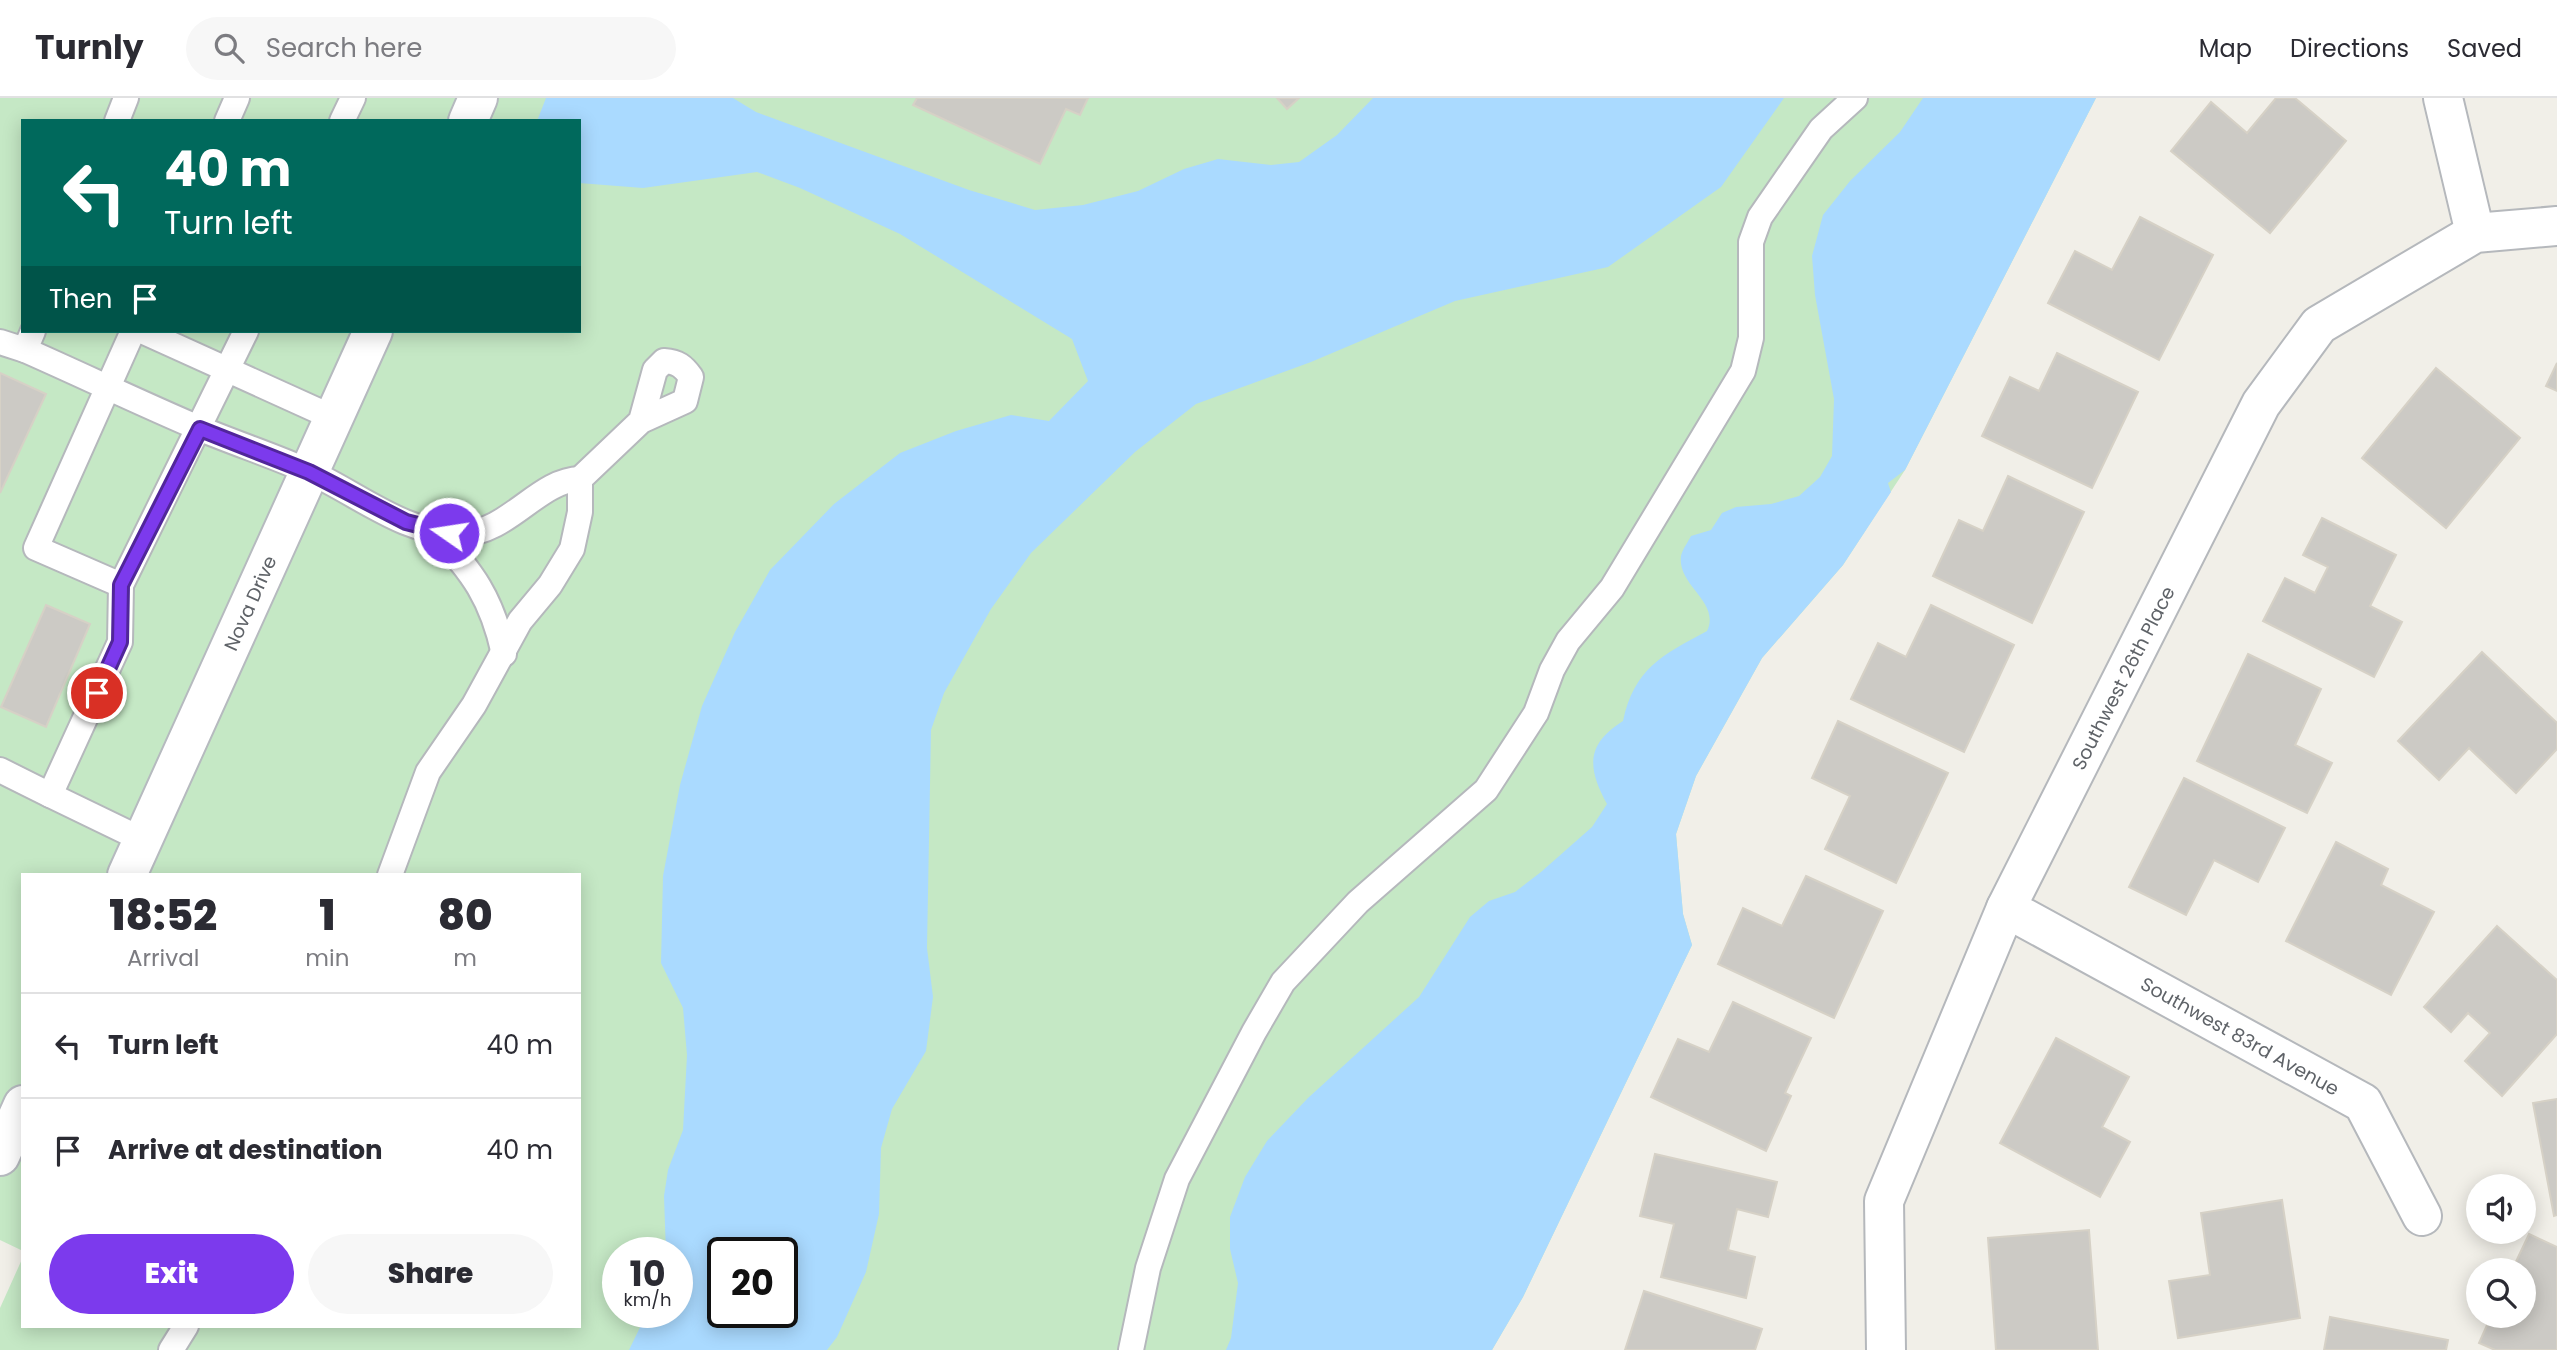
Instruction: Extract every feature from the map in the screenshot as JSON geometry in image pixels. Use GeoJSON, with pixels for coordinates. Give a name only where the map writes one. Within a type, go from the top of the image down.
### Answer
{"type":"FeatureCollection","features":[{"type":"Feature","properties":{"kind":"street"},"geometry":{"type":"LineString","coordinates":[[469,119],[478,98]]}},
{"type":"Feature","properties":{"kind":"street"},"geometry":{"type":"LineString","coordinates":[[2443,98],[2475,233],[2557,226]]}},
{"type":"Feature","properties":{"kind":"street","name":"Southwest 26th Place"},"geometry":{"type":"LineString","coordinates":[[1886,1350],[1884,1201],[2006,908],[2261,404],[2319,325],[2475,233]]}},
{"type":"Feature","properties":{"kind":"street","name":"Nova Drive"},"geometry":{"type":"LineString","coordinates":[[128,873],[372,333]]}},
{"type":"Feature","properties":{"kind":"street","name":"Southwest 83rd Avenue"},"geometry":{"type":"LineString","coordinates":[[2006,908],[2363,1103],[2422,1216]]}},
{"type":"Feature","properties":{"kind":"street"},"geometry":{"type":"LineString","coordinates":[[0,1156],[21,1109]]}},
{"type":"Feature","properties":{"kind":"lane"},"geometry":{"type":"LineString","coordinates":[[118,119],[126,98]]}},
{"type":"Feature","properties":{"kind":"lane"},"geometry":{"type":"LineString","coordinates":[[228,119],[237,98]]}},
{"type":"Feature","properties":{"kind":"lane"},"geometry":{"type":"LineString","coordinates":[[343,119],[353,98]]}},
{"type":"Feature","properties":{"kind":"lane"},"geometry":{"type":"LineString","coordinates":[[1130,1350],[1148,1268],[1178,1180],[1254,1031],[1283,982],[1358,902],[1486,790],[1517,743],[1536,713],[1552,670],[1568,641],[1612,588],[1743,371],[1751,338],[1751,243],[1760,217],[1821,129],[1855,98]]}},
{"type":"Feature","properties":{"kind":"lane"},"geometry":{"type":"LineString","coordinates":[[121,585],[36,548],[132,333]]}},
{"type":"Feature","properties":{"kind":"lane"},"geometry":{"type":"LineString","coordinates":[[146,333],[334,418]]}},
{"type":"Feature","properties":{"kind":"lane"},"geometry":{"type":"LineString","coordinates":[[50,795],[120,642],[121,585],[245,333]]}},
{"type":"Feature","properties":{"kind":"lane"},"geometry":{"type":"LineString","coordinates":[[0,342],[29,340],[108,387],[200,429],[309,472],[406,522],[434,531],[463,534],[509,518],[564,480],[580,479],[641,421]]}},
{"type":"Feature","properties":{"kind":"lane"},"geometry":{"type":"LineString","coordinates":[[391,873],[428,772],[504,654],[520,621],[550,585],[572,549],[580,512],[580,479]]}},
{"type":"Feature","properties":{"kind":"lane"},"geometry":{"type":"LineString","coordinates":[[434,531],[480,583],[496,617],[504,654]]}},
{"type":"Feature","properties":{"kind":"lane"},"geometry":{"type":"LineString","coordinates":[[0,770],[143,840]]}},
{"type":"Feature","properties":{"kind":"lane"},"geometry":{"type":"LineString","coordinates":[[171,1350],[185,1328]]}},
{"type":"Feature","properties":{"kind":"green space"},"geometry":{"type":"Polygon","coordinates":[[[0,98],[2096,98],[1905,470],[1843,565],[1762,658],[1696,776],[1676,834],[1683,914],[1692,945],[1523,1297],[1492,1350],[0,1350],[0,1308],[21,1261],[21,1328],[581,1328],[581,873],[21,873],[21,1250],[0,1240],[0,98]]]}},
{"type":"Feature","properties":{"kind":"water"},"geometry":{"type":"Polygon","coordinates":[[[546,98],[733,98],[756,112],[969,190],[1035,210],[1083,205],[1138,191],[1184,169],[1218,159],[1271,165],[1299,162],[1337,135],[1373,98],[1784,98],[1721,187],[1608,267],[1455,301],[1311,362],[1196,404],[1135,452],[1031,553],[991,609],[944,693],[931,730],[927,948],[933,997],[926,1051],[892,1109],[881,1148],[879,1214],[866,1272],[837,1337],[827,1350],[629,1350],[640,1328],[693,1328],[693,1237],[665,1237],[664,1196],[668,1170],[683,1130],[687,1055],[683,1008],[661,963],[663,876],[680,785],[702,706],[735,632],[770,570],[834,504],[900,453],[956,431],[1011,415],[1049,421],[1088,381],[1072,339],[900,234],[800,188],[757,172],[643,188],[581,183],[581,119],[538,119],[546,98]]]}},
{"type":"Feature","properties":{"kind":"water"},"geometry":{"type":"Polygon","coordinates":[[[1923,98],[2096,98],[1905,470],[1888,483],[1891,492],[1843,565],[1762,658],[1696,776],[1676,834],[1683,914],[1692,945],[1523,1297],[1492,1350],[1226,1350],[1231,1338],[1238,1283],[1230,1249],[1230,1217],[1245,1177],[1267,1141],[1308,1098],[1419,997],[1470,917],[1489,901],[1515,892],[1592,827],[1607,804],[1596,779],[1596,748],[1611,730],[1623,721],[1634,688],[1652,666],[1676,648],[1707,631],[1710,621],[1708,611],[1682,567],[1681,556],[1691,536],[1711,530],[1722,513],[1736,507],[1771,504],[1799,496],[1820,477],[1832,456],[1834,399],[1815,295],[1812,256],[1823,215],[1850,181],[1900,132],[1923,98]]]}},
{"type":"Feature","properties":{"kind":"building"},"geometry":{"type":"Polygon","coordinates":[[[917,98],[1088,98],[1080,115],[1066,109],[1040,164],[913,105],[917,98]]]}},
{"type":"Feature","properties":{"kind":"building"},"geometry":{"type":"Polygon","coordinates":[[[1277,98],[1299,98],[1287,109],[1277,98]]]}},
{"type":"Feature","properties":{"kind":"building"},"geometry":{"type":"Polygon","coordinates":[[[2276,98],[2295,98],[2346,141],[2270,233],[2171,151],[2211,102],[2247,133],[2276,98]]]}},
{"type":"Feature","properties":{"kind":"building"},"geometry":{"type":"Polygon","coordinates":[[[2140,217],[2213,255],[2159,360],[2048,303],[2075,251],[2112,270],[2140,217]]]}},
{"type":"Feature","properties":{"kind":"building"},"geometry":{"type":"Polygon","coordinates":[[[2057,353],[2138,392],[2092,488],[1982,436],[2010,377],[2039,391],[2057,353]]]}},
{"type":"Feature","properties":{"kind":"building"},"geometry":{"type":"Polygon","coordinates":[[[2557,363],[2557,391],[2546,386],[2557,363]]]}},
{"type":"Feature","properties":{"kind":"building"},"geometry":{"type":"Polygon","coordinates":[[[2436,368],[2520,438],[2446,528],[2362,458],[2436,368]]]}},
{"type":"Feature","properties":{"kind":"building"},"geometry":{"type":"Polygon","coordinates":[[[0,373],[46,394],[0,493],[0,373]]]}},
{"type":"Feature","properties":{"kind":"building"},"geometry":{"type":"Polygon","coordinates":[[[2008,476],[2084,512],[2032,623],[1933,576],[1959,520],[1983,531],[2008,476]]]}},
{"type":"Feature","properties":{"kind":"building"},"geometry":{"type":"Polygon","coordinates":[[[2322,518],[2396,555],[2370,606],[2402,622],[2374,677],[2263,621],[2285,578],[2315,593],[2328,567],[2303,555],[2322,518]]]}},
{"type":"Feature","properties":{"kind":"building"},"geometry":{"type":"Polygon","coordinates":[[[46,605],[90,624],[46,727],[1,707],[46,605]]]}},
{"type":"Feature","properties":{"kind":"building"},"geometry":{"type":"Polygon","coordinates":[[[1931,605],[2014,645],[1964,752],[1851,699],[1878,643],[1906,657],[1931,605]]]}},
{"type":"Feature","properties":{"kind":"building"},"geometry":{"type":"Polygon","coordinates":[[[2482,652],[2557,723],[2557,749],[2516,793],[2469,748],[2439,780],[2398,741],[2482,652]]]}},
{"type":"Feature","properties":{"kind":"building"},"geometry":{"type":"Polygon","coordinates":[[[2248,654],[2321,689],[2295,745],[2332,763],[2307,813],[2197,761],[2248,654]]]}},
{"type":"Feature","properties":{"kind":"building"},"geometry":{"type":"Polygon","coordinates":[[[1838,721],[1948,773],[1896,883],[1825,849],[1850,796],[1812,778],[1838,721]]]}},
{"type":"Feature","properties":{"kind":"building"},"geometry":{"type":"Polygon","coordinates":[[[2184,778],[2285,828],[2258,882],[2214,860],[2186,915],[2129,887],[2184,778]]]}},
{"type":"Feature","properties":{"kind":"building"},"geometry":{"type":"Polygon","coordinates":[[[2336,842],[2388,869],[2381,885],[2434,912],[2391,995],[2286,941],[2336,842]]]}},
{"type":"Feature","properties":{"kind":"building"},"geometry":{"type":"Polygon","coordinates":[[[1806,876],[1883,911],[1834,1018],[1718,964],[1743,908],[1782,926],[1806,876]]]}},
{"type":"Feature","properties":{"kind":"building"},"geometry":{"type":"Polygon","coordinates":[[[2497,926],[2557,980],[2557,1034],[2502,1096],[2465,1061],[2490,1033],[2468,1013],[2451,1032],[2424,1007],[2497,926]]]}},
{"type":"Feature","properties":{"kind":"building"},"geometry":{"type":"Polygon","coordinates":[[[1733,1002],[1811,1038],[1785,1093],[1791,1096],[1766,1151],[1651,1097],[1678,1039],[1709,1052],[1733,1002]]]}},
{"type":"Feature","properties":{"kind":"building"},"geometry":{"type":"Polygon","coordinates":[[[2056,1038],[2129,1077],[2102,1127],[2130,1142],[2100,1197],[2000,1143],[2056,1038]]]}},
{"type":"Feature","properties":{"kind":"building"},"geometry":{"type":"Polygon","coordinates":[[[2557,1099],[2557,1215],[2554,1216],[2533,1103],[2557,1099]]]}},
{"type":"Feature","properties":{"kind":"building"},"geometry":{"type":"Polygon","coordinates":[[[1655,1154],[1777,1182],[1768,1217],[1737,1209],[1728,1250],[1755,1257],[1746,1298],[1661,1277],[1674,1224],[1640,1216],[1655,1154]]]}},
{"type":"Feature","properties":{"kind":"building"},"geometry":{"type":"Polygon","coordinates":[[[2282,1200],[2300,1318],[2178,1338],[2169,1281],[2210,1275],[2201,1213],[2282,1200]]]}},
{"type":"Feature","properties":{"kind":"building"},"geometry":{"type":"Polygon","coordinates":[[[2089,1230],[2098,1350],[1996,1350],[1988,1238],[2089,1230]]]}},
{"type":"Feature","properties":{"kind":"building"},"geometry":{"type":"Polygon","coordinates":[[[2536,1237],[2557,1247],[2557,1350],[2495,1350],[2479,1343],[2486,1328],[2536,1328],[2536,1258],[2518,1258],[2524,1244],[2536,1244],[2536,1237]]]}},
{"type":"Feature","properties":{"kind":"building"},"geometry":{"type":"Polygon","coordinates":[[[1644,1291],[1762,1329],[1755,1350],[1625,1350],[1644,1291]]]}},
{"type":"Feature","properties":{"kind":"building"},"geometry":{"type":"Polygon","coordinates":[[[2330,1317],[2448,1340],[2446,1350],[2324,1350],[2330,1317]]]}},
{"type":"Feature","properties":{"kind":"route"},"geometry":{"type":"LineString","coordinates":[[97,693],[120,642],[121,585],[200,429],[309,472],[406,522],[449,533]]}}]}
